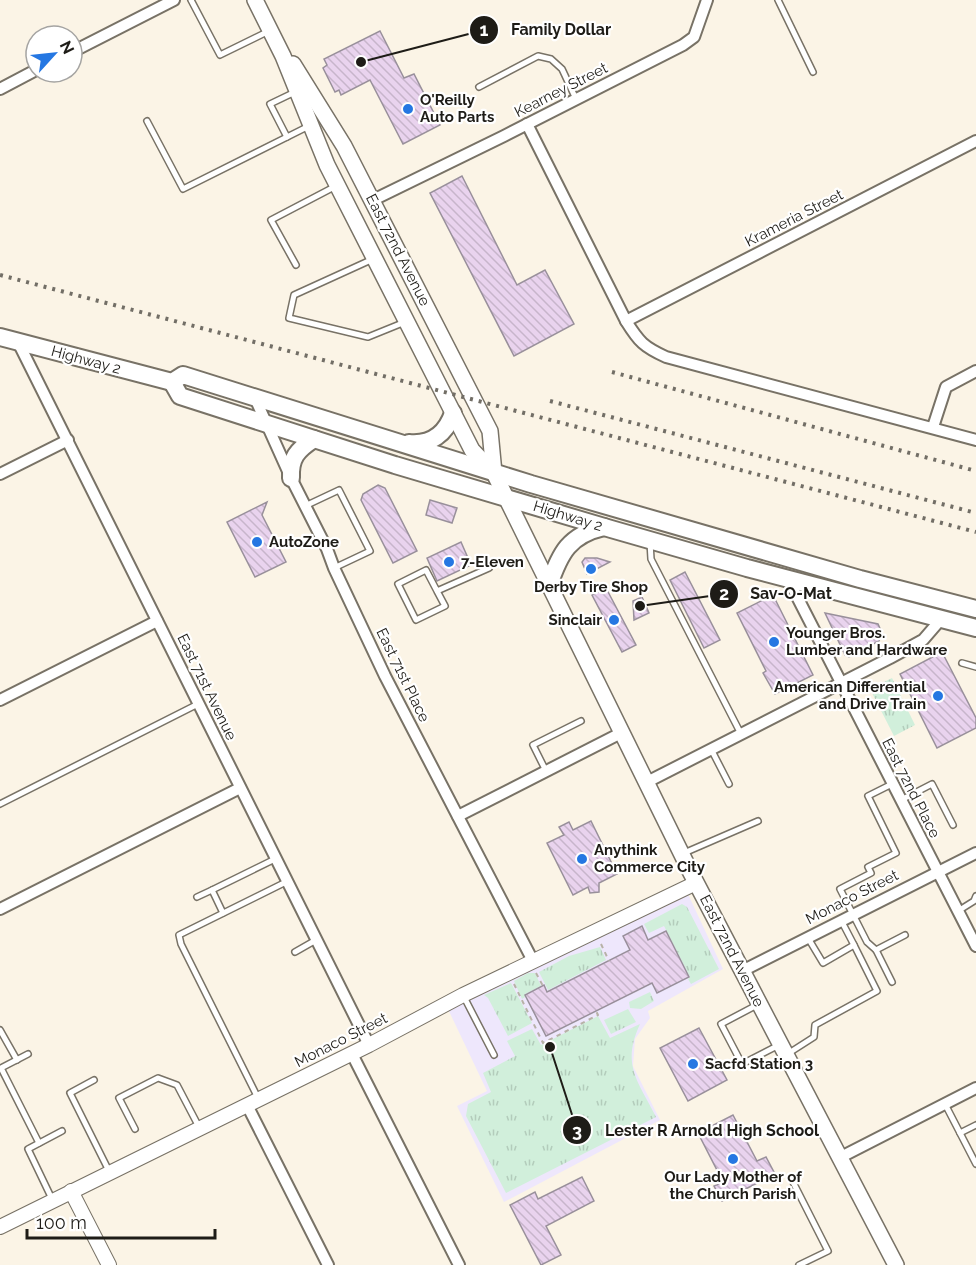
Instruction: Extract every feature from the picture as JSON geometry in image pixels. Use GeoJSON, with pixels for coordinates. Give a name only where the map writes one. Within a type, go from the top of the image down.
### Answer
{"type":"FeatureCollection","features":[{"type":"Feature","properties":{"kind":"main road","name":"East 72nd Avenue"},"geometry":{"type":"LineString","coordinates":[[255,0],[337,185],[472,450],[494,473],[696,883],[896,1265]]}},
{"type":"Feature","properties":{"kind":"main road","name":"East 72nd Avenue"},"geometry":{"type":"LineString","coordinates":[[272,34],[333,125],[490,431],[494,473]]}},
{"type":"Feature","properties":{"kind":"main road","name":"Highway 2"},"geometry":{"type":"LineString","coordinates":[[0,338],[172,382],[180,396],[395,465],[788,579],[976,628]]}},
{"type":"Feature","properties":{"kind":"main road","name":"Highway 2"},"geometry":{"type":"LineString","coordinates":[[172,382],[183,375],[494,473],[860,579],[976,609]]}},
{"type":"Feature","properties":{"kind":"main road"},"geometry":{"type":"LineString","coordinates":[[395,442],[417,444],[432,439],[445,430],[453,413]]}},
{"type":"Feature","properties":{"kind":"main road"},"geometry":{"type":"LineString","coordinates":[[291,478],[290,464],[298,452],[314,439]]}},
{"type":"Feature","properties":{"kind":"main road"},"geometry":{"type":"LineString","coordinates":[[549,585],[556,564],[567,546],[587,531],[604,527]]}},
{"type":"Feature","properties":{"kind":"street"},"geometry":{"type":"LineString","coordinates":[[84,46],[174,0]]}},
{"type":"Feature","properties":{"kind":"street","name":"Kearney Street"},"geometry":{"type":"LineString","coordinates":[[373,200],[683,45],[694,37],[707,0]]}},
{"type":"Feature","properties":{"kind":"street"},"geometry":{"type":"LineString","coordinates":[[0,89],[24,76]]}},
{"type":"Feature","properties":{"kind":"street"},"geometry":{"type":"LineString","coordinates":[[528,124],[627,321],[642,345],[671,358],[976,440]]}},
{"type":"Feature","properties":{"kind":"street","name":"Krameria Street"},"geometry":{"type":"LineString","coordinates":[[627,321],[976,141]]}},
{"type":"Feature","properties":{"kind":"street","name":"East 71st Avenue"},"geometry":{"type":"LineString","coordinates":[[18,342],[369,1045]]}},
{"type":"Feature","properties":{"kind":"street"},"geometry":{"type":"LineString","coordinates":[[933,427],[946,387],[976,371]]}},
{"type":"Feature","properties":{"kind":"street","name":"East 71st Place"},"geometry":{"type":"LineString","coordinates":[[255,398],[385,676],[533,962]]}},
{"type":"Feature","properties":{"kind":"street"},"geometry":{"type":"LineString","coordinates":[[0,474],[68,440]]}},
{"type":"Feature","properties":{"kind":"street","name":"East 72nd Place"},"geometry":{"type":"LineString","coordinates":[[788,579],[976,946]]}},
{"type":"Feature","properties":{"kind":"street"},"geometry":{"type":"LineString","coordinates":[[646,782],[923,640],[942,618]]}},
{"type":"Feature","properties":{"kind":"street"},"geometry":{"type":"LineString","coordinates":[[0,700],[157,621]]}},
{"type":"Feature","properties":{"kind":"street"},"geometry":{"type":"LineString","coordinates":[[458,816],[621,733]]}},
{"type":"Feature","properties":{"kind":"street"},"geometry":{"type":"LineString","coordinates":[[0,909],[240,788]]}},
{"type":"Feature","properties":{"kind":"street","name":"Monaco Street"},"geometry":{"type":"LineString","coordinates":[[742,971],[976,853]]}},
{"type":"Feature","properties":{"kind":"street","name":"Monaco Street"},"geometry":{"type":"LineString","coordinates":[[0,1227],[352,1054],[464,995],[696,883]]}},
{"type":"Feature","properties":{"kind":"street"},"geometry":{"type":"LineString","coordinates":[[352,1054],[459,1265]]}},
{"type":"Feature","properties":{"kind":"street"},"geometry":{"type":"LineString","coordinates":[[839,1158],[976,1088]]}},
{"type":"Feature","properties":{"kind":"street"},"geometry":{"type":"LineString","coordinates":[[253,1103],[328,1265]]}},
{"type":"Feature","properties":{"kind":"street"},"geometry":{"type":"LineString","coordinates":[[71,1191],[109,1265]]}},
{"type":"Feature","properties":{"kind":"lane"},"geometry":{"type":"LineString","coordinates":[[191,0],[220,55],[272,34]]}},
{"type":"Feature","properties":{"kind":"lane"},"geometry":{"type":"LineString","coordinates":[[778,0],[813,72]]}},
{"type":"Feature","properties":{"kind":"lane"},"geometry":{"type":"LineString","coordinates":[[479,87],[538,56],[551,59],[562,69],[576,99]]}},
{"type":"Feature","properties":{"kind":"lane"},"geometry":{"type":"LineString","coordinates":[[287,137],[270,104],[297,91]]}},
{"type":"Feature","properties":{"kind":"lane"},"geometry":{"type":"LineString","coordinates":[[147,121],[183,189],[311,125]]}},
{"type":"Feature","properties":{"kind":"lane"},"geometry":{"type":"LineString","coordinates":[[296,265],[271,220],[337,185]]}},
{"type":"Feature","properties":{"kind":"lane"},"geometry":{"type":"LineString","coordinates":[[375,259],[294,295],[290,318],[368,337],[406,321]]}},
{"type":"Feature","properties":{"kind":"lane"},"geometry":{"type":"LineString","coordinates":[[305,506],[339,490],[369,551],[334,568]]}},
{"type":"Feature","properties":{"kind":"lane"},"geometry":{"type":"LineString","coordinates":[[650,540],[651,559],[741,734]]}},
{"type":"Feature","properties":{"kind":"lane"},"geometry":{"type":"LineString","coordinates":[[437,591],[489,568]]}},
{"type":"Feature","properties":{"kind":"lane"},"geometry":{"type":"LineString","coordinates":[[426,570],[437,591],[445,606],[416,620],[398,584],[426,570]]}},
{"type":"Feature","properties":{"kind":"lane"},"geometry":{"type":"LineString","coordinates":[[962,663],[976,667]]}},
{"type":"Feature","properties":{"kind":"lane"},"geometry":{"type":"LineString","coordinates":[[0,804],[198,704]]}},
{"type":"Feature","properties":{"kind":"lane"},"geometry":{"type":"LineString","coordinates":[[547,772],[533,745],[580,721]]}},
{"type":"Feature","properties":{"kind":"lane"},"geometry":{"type":"LineString","coordinates":[[711,749],[729,784]]}},
{"type":"Feature","properties":{"kind":"lane"},"geometry":{"type":"LineString","coordinates":[[892,784],[868,796],[897,853],[868,867],[872,873],[840,889],[867,942],[876,950],[892,982]]}},
{"type":"Feature","properties":{"kind":"lane"},"geometry":{"type":"LineString","coordinates":[[901,800],[932,784],[953,825]]}},
{"type":"Feature","properties":{"kind":"lane"},"geometry":{"type":"LineString","coordinates":[[682,854],[758,821]]}},
{"type":"Feature","properties":{"kind":"lane"},"geometry":{"type":"LineString","coordinates":[[197,897],[275,859]]}},
{"type":"Feature","properties":{"kind":"lane"},"geometry":{"type":"LineString","coordinates":[[253,1103],[179,935],[286,882]]}},
{"type":"Feature","properties":{"kind":"lane"},"geometry":{"type":"LineString","coordinates":[[212,890],[223,913]]}},
{"type":"Feature","properties":{"kind":"lane"},"geometry":{"type":"LineString","coordinates":[[958,911],[974,901],[976,896]]}},
{"type":"Feature","properties":{"kind":"lane"},"geometry":{"type":"LineString","coordinates":[[758,1004],[721,1024],[742,1064],[814,1037],[815,1025],[877,991],[841,920]]}},
{"type":"Feature","properties":{"kind":"lane"},"geometry":{"type":"LineString","coordinates":[[876,950],[905,935]]}},
{"type":"Feature","properties":{"kind":"lane"},"geometry":{"type":"LineString","coordinates":[[808,937],[823,963],[854,945]]}},
{"type":"Feature","properties":{"kind":"lane"},"geometry":{"type":"LineString","coordinates":[[295,952],[316,940]]}},
{"type":"Feature","properties":{"kind":"lane"},"geometry":{"type":"LineString","coordinates":[[464,995],[494,1055]]}},
{"type":"Feature","properties":{"kind":"lane"},"geometry":{"type":"LineString","coordinates":[[0,1030],[17,1060]]}},
{"type":"Feature","properties":{"kind":"lane"},"geometry":{"type":"LineString","coordinates":[[28,1054],[1,1068],[39,1143]]}},
{"type":"Feature","properties":{"kind":"lane"},"geometry":{"type":"LineString","coordinates":[[135,1129],[119,1098],[158,1078],[177,1085],[200,1128]]}},
{"type":"Feature","properties":{"kind":"lane"},"geometry":{"type":"LineString","coordinates":[[94,1080],[70,1093],[110,1173]]}},
{"type":"Feature","properties":{"kind":"lane"},"geometry":{"type":"LineString","coordinates":[[945,1104],[976,1165]]}},
{"type":"Feature","properties":{"kind":"lane"},"geometry":{"type":"LineString","coordinates":[[960,1133],[976,1125]]}},
{"type":"Feature","properties":{"kind":"lane"},"geometry":{"type":"LineString","coordinates":[[53,1201],[28,1149],[62,1131]]}},
{"type":"Feature","properties":{"kind":"lane"},"geometry":{"type":"LineString","coordinates":[[793,1182],[828,1251],[799,1265]]}},
{"type":"Feature","properties":{"kind":"path"},"geometry":{"type":"LineString","coordinates":[[595,933],[609,961]]}},
{"type":"Feature","properties":{"kind":"path"},"geometry":{"type":"LineString","coordinates":[[508,974],[543,1043],[598,1015],[596,1011]]}},
{"type":"Feature","properties":{"kind":"path"},"geometry":{"type":"LineString","coordinates":[[578,1020],[580,1024]]}},
{"type":"Feature","properties":{"kind":"path"},"geometry":{"type":"LineString","coordinates":[[560,1029],[562,1033]]}},
{"type":"Feature","properties":{"kind":"shaded area"},"geometry":{"type":"Polygon","coordinates":[[[687,892],[723,969],[648,1011],[650,1018],[635,1039],[633,1066],[660,1120],[504,1202],[457,1106],[487,1091],[447,1007],[687,892]]]}},
{"type":"Feature","properties":{"kind":"green space"},"geometry":{"type":"Polygon","coordinates":[[[892,678],[915,725],[894,736],[870,689],[892,678]]]}},
{"type":"Feature","properties":{"kind":"green space"},"geometry":{"type":"Polygon","coordinates":[[[682,904],[687,907],[719,969],[691,984],[688,979],[690,977],[664,926],[649,933],[644,924],[682,904]]]}},
{"type":"Feature","properties":{"kind":"green space"},"geometry":{"type":"Polygon","coordinates":[[[600,947],[606,960],[548,990],[539,972],[569,956],[600,947]]]}},
{"type":"Feature","properties":{"kind":"green space"},"geometry":{"type":"Polygon","coordinates":[[[528,973],[535,973],[541,986],[525,994],[522,999],[514,981],[528,973]]]}},
{"type":"Feature","properties":{"kind":"green space"},"geometry":{"type":"Polygon","coordinates":[[[511,983],[532,1023],[508,1036],[488,998],[484,995],[511,983]]]}},
{"type":"Feature","properties":{"kind":"green space"},"geometry":{"type":"Polygon","coordinates":[[[650,992],[654,1001],[641,1009],[630,1008],[629,1002],[650,992]]]}},
{"type":"Feature","properties":{"kind":"green space"},"geometry":{"type":"Polygon","coordinates":[[[628,1009],[636,1022],[611,1034],[604,1020],[628,1009]]]}},
{"type":"Feature","properties":{"kind":"green space"},"geometry":{"type":"Polygon","coordinates":[[[598,1016],[610,1038],[640,1024],[634,1038],[632,1062],[638,1083],[656,1117],[506,1193],[466,1116],[468,1104],[491,1092],[483,1073],[515,1056],[507,1041],[532,1029],[541,1045],[598,1016]]]}},
{"type":"Feature","properties":{"kind":"building"},"geometry":{"type":"Polygon","coordinates":[[[380,31],[404,78],[414,74],[440,125],[403,144],[370,80],[341,95],[339,90],[335,92],[323,68],[327,65],[324,59],[380,31]]]}},
{"type":"Feature","properties":{"kind":"building"},"geometry":{"type":"Polygon","coordinates":[[[462,176],[517,285],[545,270],[574,324],[514,356],[430,193],[462,176]]]}},
{"type":"Feature","properties":{"kind":"building"},"geometry":{"type":"Polygon","coordinates":[[[378,485],[385,488],[417,551],[393,563],[361,500],[363,494],[378,485]]]}},
{"type":"Feature","properties":{"kind":"building","name":"7-Eleven"},"geometry":{"type":"Polygon","coordinates":[[[430,500],[457,508],[452,523],[426,515],[430,500]]]}},
{"type":"Feature","properties":{"kind":"building","name":"AutoZone"},"geometry":{"type":"Polygon","coordinates":[[[267,502],[262,515],[286,562],[255,577],[227,522],[267,502]]]}},
{"type":"Feature","properties":{"kind":"building","name":"7-Eleven"},"geometry":{"type":"Polygon","coordinates":[[[461,542],[471,565],[437,581],[427,558],[461,542]]]}},
{"type":"Feature","properties":{"kind":"building","name":"Derby Tire Shop"},"geometry":{"type":"Polygon","coordinates":[[[585,558],[597,558],[610,562],[587,574],[582,562],[585,558]]]}},
{"type":"Feature","properties":{"kind":"building"},"geometry":{"type":"Polygon","coordinates":[[[685,572],[720,640],[704,648],[670,580],[685,572]]]}},
{"type":"Feature","properties":{"kind":"building","name":"Sinclair"},"geometry":{"type":"Polygon","coordinates":[[[606,588],[636,645],[622,652],[592,595],[606,588]]]}},
{"type":"Feature","properties":{"kind":"building","name":"Younger Bros. Lumber and Hardware"},"geometry":{"type":"Polygon","coordinates":[[[773,595],[813,675],[775,694],[763,673],[766,671],[737,613],[773,595]]]}},
{"type":"Feature","properties":{"kind":"building"},"geometry":{"type":"Polygon","coordinates":[[[642,597],[649,613],[634,620],[633,601],[642,597]]]}},
{"type":"Feature","properties":{"kind":"building"},"geometry":{"type":"Polygon","coordinates":[[[825,613],[878,624],[882,633],[879,641],[849,657],[845,655],[825,613]]]}},
{"type":"Feature","properties":{"kind":"building","name":"American Differential and Drive Train"},"geometry":{"type":"Polygon","coordinates":[[[942,652],[976,718],[976,728],[937,748],[900,674],[942,652]]]}},
{"type":"Feature","properties":{"kind":"building","name":"Anythink Commerce City"},"geometry":{"type":"Polygon","coordinates":[[[591,821],[617,874],[599,883],[599,892],[590,893],[588,887],[573,895],[547,843],[564,835],[559,827],[569,822],[573,830],[591,821]]]}},
{"type":"Feature","properties":{"kind":"building"},"geometry":{"type":"Polygon","coordinates":[[[642,926],[648,940],[666,931],[689,977],[657,993],[652,983],[546,1036],[525,995],[544,985],[547,992],[630,950],[623,936],[642,926]]]}},
{"type":"Feature","properties":{"kind":"building","name":"Sacfd Station 3"},"geometry":{"type":"Polygon","coordinates":[[[699,1028],[727,1080],[688,1101],[660,1048],[699,1028]]]}},
{"type":"Feature","properties":{"kind":"building","name":"Our Lady Mother of the Church Parish"},"geometry":{"type":"Polygon","coordinates":[[[733,1115],[757,1161],[766,1157],[775,1174],[722,1201],[714,1186],[723,1182],[698,1133],[733,1115]]]}},
{"type":"Feature","properties":{"kind":"building"},"geometry":{"type":"Polygon","coordinates":[[[582,1177],[594,1201],[546,1226],[561,1255],[541,1265],[510,1205],[535,1192],[538,1199],[582,1177]]]}},
{"type":"Feature","properties":{"kind":"railway"},"geometry":{"type":"LineString","coordinates":[[0,275],[976,532]]}},
{"type":"Feature","properties":{"kind":"railway"},"geometry":{"type":"LineString","coordinates":[[612,372],[976,471]]}},
{"type":"Feature","properties":{"kind":"railway"},"geometry":{"type":"LineString","coordinates":[[550,401],[976,513]]}},
{"type":"Feature","properties":{"kind":"place","name":"Family Dollar"},"geometry":{"type":"Point","coordinates":[361,62]}},
{"type":"Feature","properties":{"kind":"place","name":"O'Reilly Auto Parts"},"geometry":{"type":"Point","coordinates":[408,109]}},
{"type":"Feature","properties":{"kind":"place","name":"AutoZone"},"geometry":{"type":"Point","coordinates":[257,542]}},
{"type":"Feature","properties":{"kind":"place","name":"7-Eleven"},"geometry":{"type":"Point","coordinates":[449,562]}},
{"type":"Feature","properties":{"kind":"place","name":"Derby Tire Shop"},"geometry":{"type":"Point","coordinates":[591,569]}},
{"type":"Feature","properties":{"kind":"place","name":"Sav-O-Mat"},"geometry":{"type":"Point","coordinates":[640,606]}},
{"type":"Feature","properties":{"kind":"place","name":"Sinclair"},"geometry":{"type":"Point","coordinates":[614,620]}},
{"type":"Feature","properties":{"kind":"place","name":"Younger Bros. Lumber and Hardware"},"geometry":{"type":"Point","coordinates":[774,642]}},
{"type":"Feature","properties":{"kind":"place","name":"American Differential and Drive Train"},"geometry":{"type":"Point","coordinates":[938,696]}},
{"type":"Feature","properties":{"kind":"place","name":"Anythink Commerce City"},"geometry":{"type":"Point","coordinates":[582,859]}},
{"type":"Feature","properties":{"kind":"place","name":"Lester R Arnold High School"},"geometry":{"type":"Point","coordinates":[550,1047]}},
{"type":"Feature","properties":{"kind":"place","name":"Sacfd Station 3"},"geometry":{"type":"Point","coordinates":[693,1064]}},
{"type":"Feature","properties":{"kind":"place","name":"Our Lady Mother of the Church Parish"},"geometry":{"type":"Point","coordinates":[733,1159]}}]}
